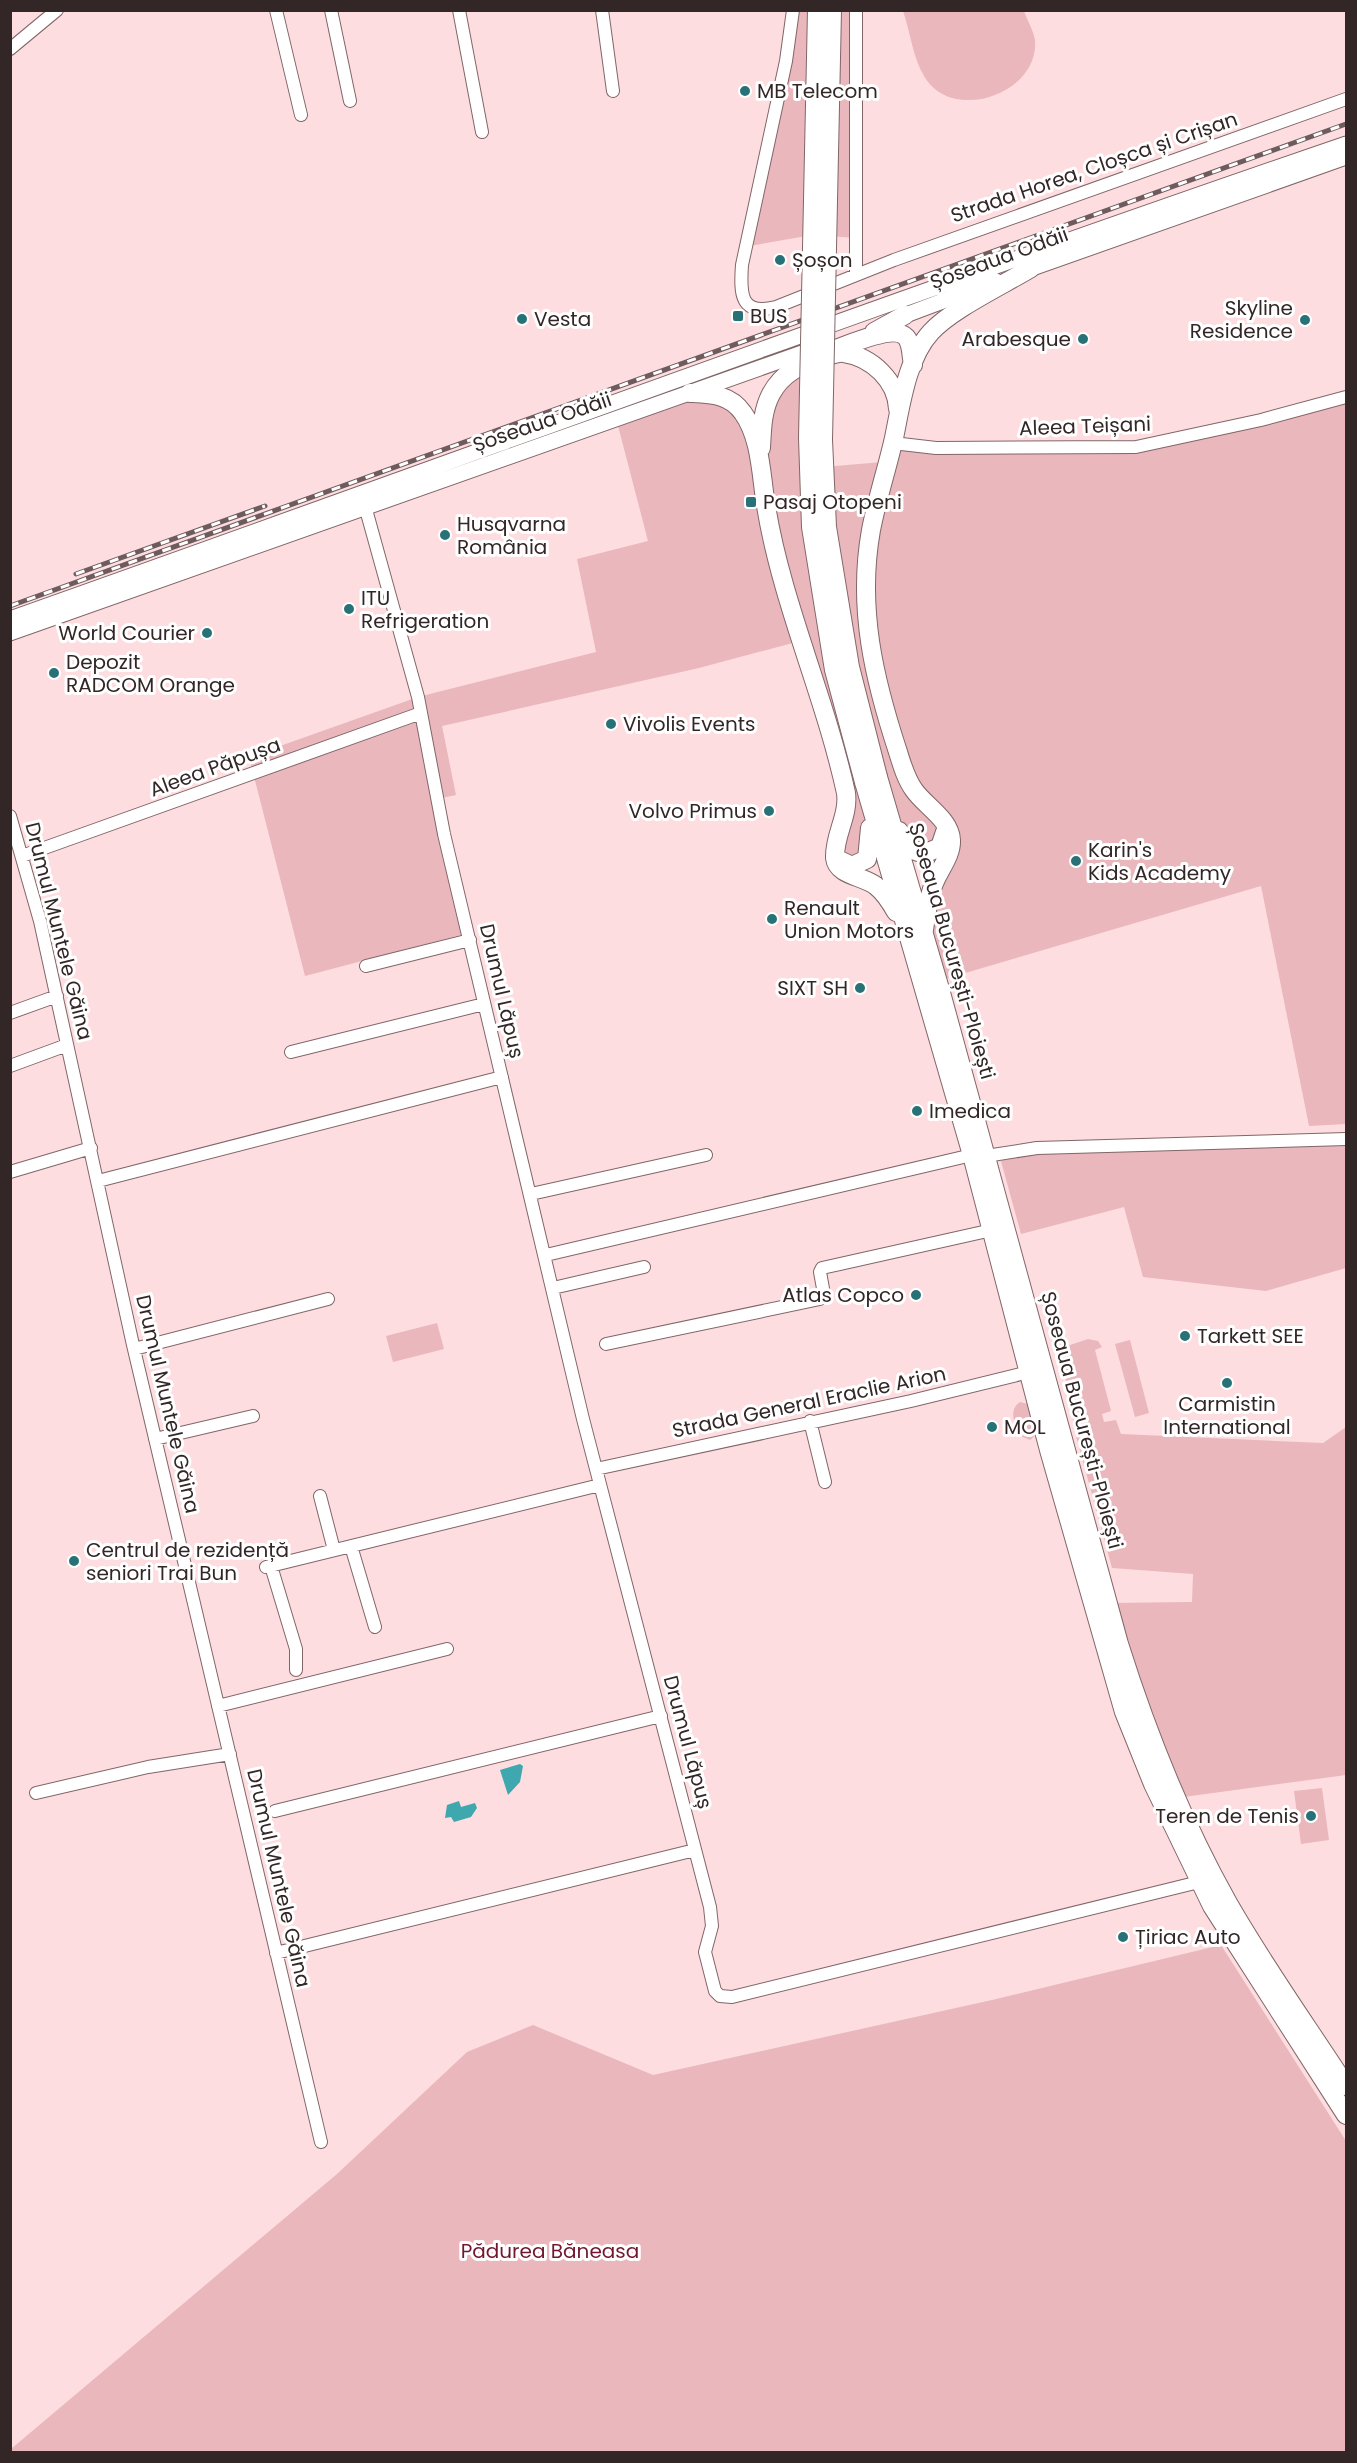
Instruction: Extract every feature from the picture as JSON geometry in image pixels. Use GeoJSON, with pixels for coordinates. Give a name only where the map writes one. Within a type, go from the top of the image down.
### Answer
{"type":"FeatureCollection","features":[{"type":"Feature","properties":{"kind":"highway","name":"Șoseaua București-Ploiești"},"geometry":{"type":"LineString","coordinates":[[817,10],[808,438],[811,527],[834,670],[871,780]]}},
{"type":"Feature","properties":{"kind":"highway","name":"Șoseaua București-Ploiești"},"geometry":{"type":"LineString","coordinates":[[832,10],[824,440],[826,508],[843,633],[871,780],[1119,1644],[1140,1708],[1176,1798],[1229,1904],[1344,2078]]}},
{"type":"Feature","properties":{"kind":"highway"},"geometry":{"type":"LineString","coordinates":[[690,393],[718,394],[731,400],[745,414],[755,443],[780,573],[846,793],[846,811],[835,855],[837,864],[842,870],[871,882],[916,932],[951,845],[950,832],[944,821],[918,795],[903,766],[867,632],[865,583],[871,531],[912,362],[925,340],[937,326],[1030,268]]}},
{"type":"Feature","properties":{"kind":"highway"},"geometry":{"type":"LineString","coordinates":[[755,443],[757,414],[762,399],[783,369],[848,348],[899,308]]}},
{"type":"Feature","properties":{"kind":"highway"},"geometry":{"type":"LineString","coordinates":[[760,464],[764,414],[777,385],[796,367],[886,333],[898,333],[904,336],[909,343],[912,362]]}},
{"type":"Feature","properties":{"kind":"highway"},"geometry":{"type":"LineString","coordinates":[[898,417],[897,395],[876,355],[881,342],[897,339],[903,344],[912,362]]}},
{"type":"Feature","properties":{"kind":"highway"},"geometry":{"type":"LineString","coordinates":[[848,348],[885,375]]}},
{"type":"Feature","properties":{"kind":"highway"},"geometry":{"type":"LineString","coordinates":[[835,855],[842,863],[852,866],[867,859],[877,803]]}},
{"type":"Feature","properties":{"kind":"highway"},"geometry":{"type":"LineString","coordinates":[[877,803],[903,841],[919,854],[930,854],[940,847],[945,836],[944,821]]}},
{"type":"Feature","properties":{"kind":"highway","name":"Șoseaua București-Ploiești"},"geometry":{"type":"LineString","coordinates":[[979,1156],[992,1230],[1029,1372],[1124,1712],[1153,1784],[1199,1882],[1233,1941],[1347,2115]]}},
{"type":"Feature","properties":{"kind":"main road"},"geometry":{"type":"LineString","coordinates":[[899,308],[1189,204],[1347,144]]}},
{"type":"Feature","properties":{"kind":"main road"},"geometry":{"type":"LineString","coordinates":[[1189,204],[1347,157]]}},
{"type":"Feature","properties":{"kind":"main road","name":"Șoseaua Odăii"},"geometry":{"type":"LineString","coordinates":[[10,620],[568,421],[899,308],[1087,248],[1189,204]]}},
{"type":"Feature","properties":{"kind":"main road","name":"Șoseaua Odăii"},"geometry":{"type":"LineString","coordinates":[[10,633],[690,393],[899,308]]}},
{"type":"Feature","properties":{"kind":"street"},"geometry":{"type":"LineString","coordinates":[[10,49],[57,10]]}},
{"type":"Feature","properties":{"kind":"street"},"geometry":{"type":"LineString","coordinates":[[276,10],[301,115]]}},
{"type":"Feature","properties":{"kind":"street"},"geometry":{"type":"LineString","coordinates":[[331,10],[350,101]]}},
{"type":"Feature","properties":{"kind":"street"},"geometry":{"type":"LineString","coordinates":[[459,10],[482,132]]}},
{"type":"Feature","properties":{"kind":"street"},"geometry":{"type":"LineString","coordinates":[[602,10],[613,91]]}},
{"type":"Feature","properties":{"kind":"street","name":"Strada Horea, Cloșca și Crișan"},"geometry":{"type":"LineString","coordinates":[[793,10],[786,61],[744,247],[742,294],[751,308],[766,309],[1347,99]]}},
{"type":"Feature","properties":{"kind":"street"},"geometry":{"type":"LineString","coordinates":[[856,10],[856,275]]}},
{"type":"Feature","properties":{"kind":"street","name":"Aleea Teișani"},"geometry":{"type":"LineString","coordinates":[[893,443],[936,448],[1136,447],[1261,420],[1347,397]]}},
{"type":"Feature","properties":{"kind":"street","name":"Drumul Lăpuș"},"geometry":{"type":"LineString","coordinates":[[365,506],[404,640],[421,713],[444,834],[596,1469],[710,1907],[712,1926],[705,1952],[715,1991],[720,1996],[732,1997],[1199,1882]]}},
{"type":"Feature","properties":{"kind":"street","name":"Aleea Păpușa"},"geometry":{"type":"LineString","coordinates":[[22,856],[421,713]]}},
{"type":"Feature","properties":{"kind":"street","name":"Drumul Muntele Găina"},"geometry":{"type":"LineString","coordinates":[[10,816],[40,921],[134,1349],[321,2142]]}},
{"type":"Feature","properties":{"kind":"street"},"geometry":{"type":"LineString","coordinates":[[366,966],[470,940]]}},
{"type":"Feature","properties":{"kind":"street"},"geometry":{"type":"LineString","coordinates":[[10,1013],[57,996]]}},
{"type":"Feature","properties":{"kind":"street"},"geometry":{"type":"LineString","coordinates":[[291,1052],[484,1004]]}},
{"type":"Feature","properties":{"kind":"street"},"geometry":{"type":"LineString","coordinates":[[10,1066],[67,1045]]}},
{"type":"Feature","properties":{"kind":"street"},"geometry":{"type":"LineString","coordinates":[[98,1181],[502,1077]]}},
{"type":"Feature","properties":{"kind":"street"},"geometry":{"type":"LineString","coordinates":[[546,1255],[979,1156],[1037,1148],[1347,1139]]}},
{"type":"Feature","properties":{"kind":"street"},"geometry":{"type":"LineString","coordinates":[[10,1173],[91,1148]]}},
{"type":"Feature","properties":{"kind":"street"},"geometry":{"type":"LineString","coordinates":[[531,1194],[706,1155]]}},
{"type":"Feature","properties":{"kind":"street"},"geometry":{"type":"LineString","coordinates":[[606,1344],[820,1299],[824,1294],[820,1272],[824,1268],[992,1230]]}},
{"type":"Feature","properties":{"kind":"street"},"geometry":{"type":"LineString","coordinates":[[553,1288],[644,1267]]}},
{"type":"Feature","properties":{"kind":"street"},"geometry":{"type":"LineString","coordinates":[[134,1349],[328,1299]]}},
{"type":"Feature","properties":{"kind":"street","name":"Strada General Eraclie Arion"},"geometry":{"type":"LineString","coordinates":[[596,1469],[1029,1372]]}},
{"type":"Feature","properties":{"kind":"street"},"geometry":{"type":"LineString","coordinates":[[155,1438],[253,1416]]}},
{"type":"Feature","properties":{"kind":"street"},"geometry":{"type":"LineString","coordinates":[[810,1421],[825,1482]]}},
{"type":"Feature","properties":{"kind":"street"},"geometry":{"type":"LineString","coordinates":[[296,1670],[296,1649],[269,1566],[600,1485]]}},
{"type":"Feature","properties":{"kind":"street"},"geometry":{"type":"LineString","coordinates":[[320,1496],[333,1550]]}},
{"type":"Feature","properties":{"kind":"street"},"geometry":{"type":"LineString","coordinates":[[351,1546],[375,1627]]}},
{"type":"Feature","properties":{"kind":"street"},"geometry":{"type":"LineString","coordinates":[[218,1706],[447,1649]]}},
{"type":"Feature","properties":{"kind":"street"},"geometry":{"type":"LineString","coordinates":[[275,1811],[661,1716]]}},
{"type":"Feature","properties":{"kind":"street"},"geometry":{"type":"LineString","coordinates":[[36,1793],[148,1767],[230,1754]]}},
{"type":"Feature","properties":{"kind":"street"},"geometry":{"type":"LineString","coordinates":[[276,1953],[695,1850]]}},
{"type":"Feature","properties":{"kind":"green space"},"geometry":{"type":"Polygon","coordinates":[[[793,11],[817,11],[812,235],[744,247],[793,11]]]}},
{"type":"Feature","properties":{"kind":"green space"},"geometry":{"type":"Polygon","coordinates":[[[835,11],[856,11],[856,238],[828,236],[835,11]]]}},
{"type":"Feature","properties":{"kind":"green space"},"geometry":{"type":"Polygon","coordinates":[[[903,11],[1024,11],[1035,41],[1032,60],[1023,76],[1009,88],[991,96],[972,100],[953,98],[937,90],[924,76],[914,53],[903,11]]]}},
{"type":"Feature","properties":{"kind":"green space"},"geometry":{"type":"Polygon","coordinates":[[[809,363],[870,805],[870,853],[842,863],[845,818],[800,641],[699,668],[442,726],[456,795],[437,799],[468,933],[305,976],[249,757],[418,697],[596,652],[577,559],[648,541],[616,418],[709,393],[749,424],[809,363]]]}},
{"type":"Feature","properties":{"kind":"green space"},"geometry":{"type":"Polygon","coordinates":[[[1346,397],[1346,1124],[1309,1126],[1261,886],[938,981],[923,932],[945,836],[914,852],[878,777],[824,467],[882,462],[888,442],[1136,447],[1346,397]]]}},
{"type":"Feature","properties":{"kind":"green space"},"geometry":{"type":"Polygon","coordinates":[[[1346,1143],[1346,1268],[1266,1291],[1143,1277],[1124,1207],[1021,1234],[1001,1161],[1016,1155],[1346,1143]]]}},
{"type":"Feature","properties":{"kind":"green space"},"geometry":{"type":"Polygon","coordinates":[[[437,1323],[444,1349],[393,1362],[386,1336],[437,1323]]]}},
{"type":"Feature","properties":{"kind":"green space"},"geometry":{"type":"Polygon","coordinates":[[[1088,1339],[1098,1341],[1102,1347],[1095,1350],[1111,1411],[1102,1414],[1104,1422],[1116,1420],[1121,1434],[1323,1443],[1346,1427],[1346,1775],[1176,1798],[1108,1603],[1192,1602],[1193,1574],[1112,1568],[1075,1432],[1062,1358],[1064,1347],[1088,1339]]]}},
{"type":"Feature","properties":{"kind":"green space"},"geometry":{"type":"Polygon","coordinates":[[[1130,1340],[1149,1413],[1135,1417],[1115,1344],[1130,1340]]]}},
{"type":"Feature","properties":{"kind":"green space"},"geometry":{"type":"Polygon","coordinates":[[[1020,1402],[1028,1404],[1036,1435],[1030,1440],[1018,1435],[1014,1421],[1014,1409],[1020,1402]]]}},
{"type":"Feature","properties":{"kind":"green space","name":"Teren de Tenis"},"geometry":{"type":"Polygon","coordinates":[[[1322,1788],[1329,1840],[1301,1844],[1294,1791],[1322,1788]]]}},
{"type":"Feature","properties":{"kind":"green space","name":"Pădurea Băneasa"},"geometry":{"type":"Polygon","coordinates":[[[1221,1945],[1346,2141],[1346,2452],[11,2452],[11,2449],[337,2174],[467,2052],[533,2025],[653,2075],[992,2000],[1221,1945]]]}},
{"type":"Feature","properties":{"kind":"water"},"geometry":{"type":"Polygon","coordinates":[[[520,1764],[523,1766],[520,1782],[508,1795],[500,1770],[520,1764]]]}},
{"type":"Feature","properties":{"kind":"water"},"geometry":{"type":"Polygon","coordinates":[[[459,1801],[461,1807],[475,1803],[477,1808],[471,1817],[454,1822],[451,1817],[445,1818],[447,1805],[459,1801]]]}},
{"type":"Feature","properties":{"kind":"railway"},"geometry":{"type":"LineString","coordinates":[[10,606],[1346,124]]}},
{"type":"Feature","properties":{"kind":"railway"},"geometry":{"type":"LineString","coordinates":[[76,574],[265,506]]}},
{"type":"Feature","properties":{"kind":"place","name":"MB Telecom"},"geometry":{"type":"Point","coordinates":[745,91]}},
{"type":"Feature","properties":{"kind":"place","name":"Șoșon"},"geometry":{"type":"Point","coordinates":[780,260]}},
{"type":"Feature","properties":{"kind":"place","name":"BUS"},"geometry":{"type":"Point","coordinates":[738,316]}},
{"type":"Feature","properties":{"kind":"place","name":"Vesta"},"geometry":{"type":"Point","coordinates":[522,319]}},
{"type":"Feature","properties":{"kind":"place","name":"Skyline Residence"},"geometry":{"type":"Point","coordinates":[1305,320]}},
{"type":"Feature","properties":{"kind":"place","name":"Arabesque"},"geometry":{"type":"Point","coordinates":[1083,339]}},
{"type":"Feature","properties":{"kind":"place","name":"Pasaj Otopeni"},"geometry":{"type":"Point","coordinates":[751,502]}},
{"type":"Feature","properties":{"kind":"place","name":"Husqvarna România"},"geometry":{"type":"Point","coordinates":[445,535]}},
{"type":"Feature","properties":{"kind":"place","name":"ITU Refrigeration"},"geometry":{"type":"Point","coordinates":[349,609]}},
{"type":"Feature","properties":{"kind":"place","name":"World Courier"},"geometry":{"type":"Point","coordinates":[207,633]}},
{"type":"Feature","properties":{"kind":"place","name":"Depozit RADCOM Orange"},"geometry":{"type":"Point","coordinates":[54,673]}},
{"type":"Feature","properties":{"kind":"place","name":"Vivolis Events"},"geometry":{"type":"Point","coordinates":[611,724]}},
{"type":"Feature","properties":{"kind":"place","name":"Volvo Primus"},"geometry":{"type":"Point","coordinates":[769,811]}},
{"type":"Feature","properties":{"kind":"place","name":"Karin's Kids Academy"},"geometry":{"type":"Point","coordinates":[1076,861]}},
{"type":"Feature","properties":{"kind":"place","name":"Renault Union Motors"},"geometry":{"type":"Point","coordinates":[772,919]}},
{"type":"Feature","properties":{"kind":"place","name":"SIXT SH"},"geometry":{"type":"Point","coordinates":[860,988]}},
{"type":"Feature","properties":{"kind":"place","name":"Imedica"},"geometry":{"type":"Point","coordinates":[917,1111]}},
{"type":"Feature","properties":{"kind":"place","name":"Atlas Copco"},"geometry":{"type":"Point","coordinates":[916,1295]}},
{"type":"Feature","properties":{"kind":"place","name":"Tarkett SEE"},"geometry":{"type":"Point","coordinates":[1185,1336]}},
{"type":"Feature","properties":{"kind":"place","name":"Carmistin International"},"geometry":{"type":"Point","coordinates":[1227,1383]}},
{"type":"Feature","properties":{"kind":"place","name":"MOL"},"geometry":{"type":"Point","coordinates":[992,1427]}},
{"type":"Feature","properties":{"kind":"place","name":"Centrul de rezidență seniori Trai Bun"},"geometry":{"type":"Point","coordinates":[74,1561]}},
{"type":"Feature","properties":{"kind":"place","name":"Teren de Tenis"},"geometry":{"type":"Point","coordinates":[1311,1816]}},
{"type":"Feature","properties":{"kind":"place","name":"Țiriac Auto"},"geometry":{"type":"Point","coordinates":[1123,1937]}}]}
